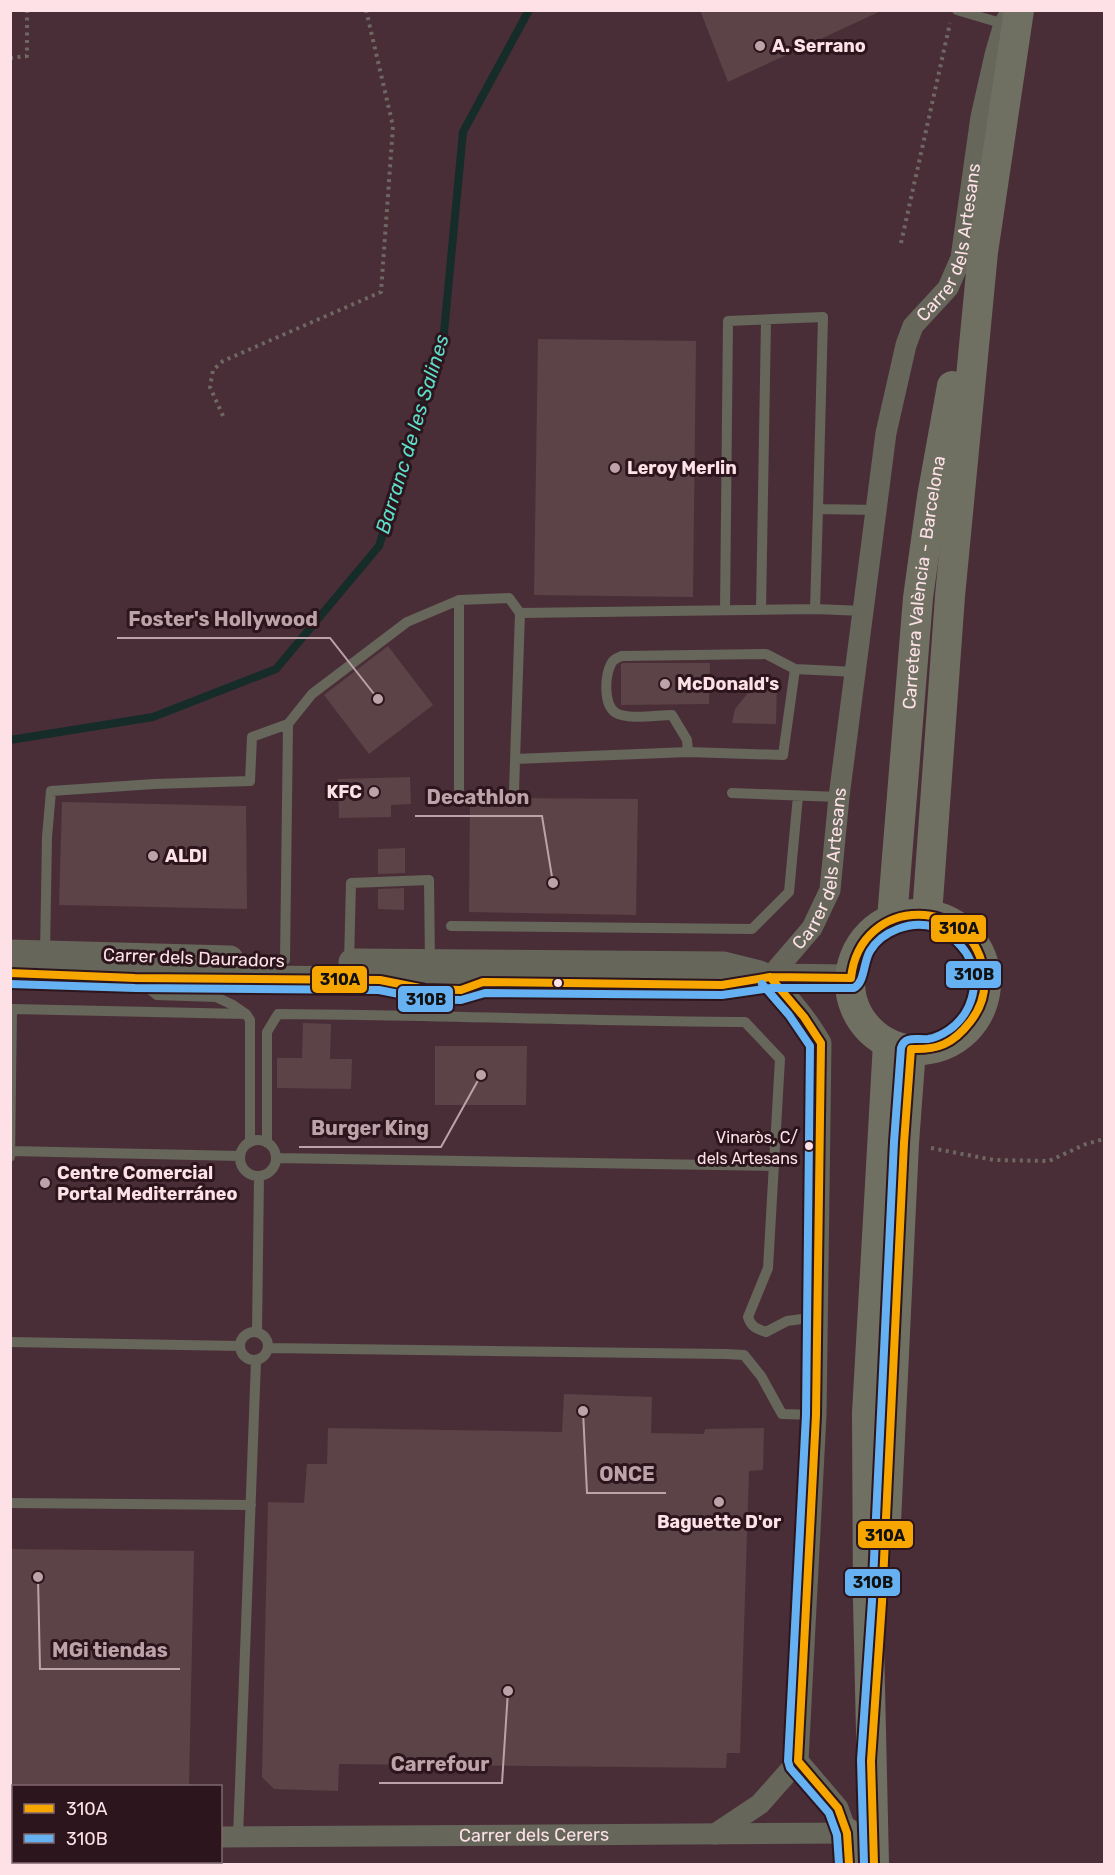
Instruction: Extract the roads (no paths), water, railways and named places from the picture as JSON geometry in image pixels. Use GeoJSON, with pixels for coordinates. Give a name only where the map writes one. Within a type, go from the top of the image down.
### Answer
{"type":"FeatureCollection","features":[{"type":"Feature","properties":{"kind":"main road","name":"Carretera València - Barcelona"},"geometry":{"type":"LineString","coordinates":[[927,915],[950,596],[982,252],[1011,15]]}},
{"type":"Feature","properties":{"kind":"main road","name":"Carretera València - Barcelona"},"geometry":{"type":"LineString","coordinates":[[892,920],[918,598],[932,497],[970,286],[982,252]]}},
{"type":"Feature","properties":{"kind":"main road"},"geometry":{"type":"LineString","coordinates":[[919,913],[927,915],[941,917],[960,927],[975,943],[984,963],[987,985],[981,1006],[971,1025],[954,1040],[934,1048],[900,1046],[870,1030],[856,1011],[850,989],[852,966],[861,945],[876,927],[897,917],[919,913]]}},
{"type":"Feature","properties":{"kind":"main road"},"geometry":{"type":"LineString","coordinates":[[871,1761],[882,1602],[904,1143],[900,1046]]}},
{"type":"Feature","properties":{"kind":"main road"},"geometry":{"type":"LineString","coordinates":[[874,1864],[867,1413],[900,1046]]}},
{"type":"Feature","properties":{"kind":"main road"},"geometry":{"type":"LineString","coordinates":[[847,1833],[849,1864]]}},
{"type":"Feature","properties":{"kind":"street","name":"Carrer dels Artesans"},"geometry":{"type":"LineString","coordinates":[[770,977],[812,928],[830,890],[839,797],[886,433],[906,345],[913,326],[948,288],[961,258],[981,117],[995,55],[1011,15]]}},
{"type":"Feature","properties":{"kind":"street","name":"Carrer dels Dauradors"},"geometry":{"type":"LineString","coordinates":[[10,953],[349,962],[724,965],[770,977]]}},
{"type":"Feature","properties":{"kind":"street","name":"Carrer dels Dauradors"},"geometry":{"type":"LineString","coordinates":[[10,973],[135,978],[429,981],[439,963]]}},
{"type":"Feature","properties":{"kind":"street","name":"Carrer dels Dauradors"},"geometry":{"type":"LineString","coordinates":[[380,980],[425,990],[461,990],[483,982],[722,985],[770,977],[851,978]]}},
{"type":"Feature","properties":{"kind":"street"},"geometry":{"type":"LineString","coordinates":[[715,1834],[760,1804],[798,1761],[816,1415],[821,1043],[794,1003],[770,977]]}},
{"type":"Feature","properties":{"kind":"street"},"geometry":{"type":"LineString","coordinates":[[798,1761],[838,1808],[847,1833]]}},
{"type":"Feature","properties":{"kind":"street","name":"Carrer dels Cerers"},"geometry":{"type":"LineString","coordinates":[[229,1837],[847,1833]]}},
{"type":"Feature","properties":{"kind":"lane"},"geometry":{"type":"LineString","coordinates":[[957,10],[1011,15]]}},
{"type":"Feature","properties":{"kind":"lane"},"geometry":{"type":"LineString","coordinates":[[725,610],[728,321],[823,317],[815,609]]}},
{"type":"Feature","properties":{"kind":"lane"},"geometry":{"type":"LineString","coordinates":[[761,610],[766,321]]}},
{"type":"Feature","properties":{"kind":"lane"},"geometry":{"type":"LineString","coordinates":[[818,509],[876,510]]}},
{"type":"Feature","properties":{"kind":"lane"},"geometry":{"type":"LineString","coordinates":[[45,953],[46,837],[51,791],[154,784],[250,781],[252,737],[288,724],[312,694],[407,622],[459,600],[509,598],[520,613],[514,791]]}},
{"type":"Feature","properties":{"kind":"lane"},"geometry":{"type":"LineString","coordinates":[[459,600],[459,789]]}},
{"type":"Feature","properties":{"kind":"lane"},"geometry":{"type":"LineString","coordinates":[[520,613],[815,609],[864,611]]}},
{"type":"Feature","properties":{"kind":"lane"},"geometry":{"type":"LineString","coordinates":[[688,752],[687,740],[672,715],[624,716],[610,708],[607,676],[614,659],[622,656],[766,654],[795,669],[856,672]]}},
{"type":"Feature","properties":{"kind":"lane"},"geometry":{"type":"LineString","coordinates":[[515,759],[688,752],[783,755],[795,669]]}},
{"type":"Feature","properties":{"kind":"lane"},"geometry":{"type":"LineString","coordinates":[[285,960],[288,724]]}},
{"type":"Feature","properties":{"kind":"lane"},"geometry":{"type":"LineString","coordinates":[[732,793],[839,797]]}},
{"type":"Feature","properties":{"kind":"lane"},"geometry":{"type":"LineString","coordinates":[[451,926],[752,929],[789,892],[798,796]]}},
{"type":"Feature","properties":{"kind":"lane"},"geometry":{"type":"LineString","coordinates":[[349,962],[351,883],[429,880],[439,963]]}},
{"type":"Feature","properties":{"kind":"lane"},"geometry":{"type":"LineString","coordinates":[[135,978],[157,995],[216,997],[246,1014],[250,1020],[250,1142]]}},
{"type":"Feature","properties":{"kind":"lane"},"geometry":{"type":"LineString","coordinates":[[10,1157],[12,1009],[246,1014]]}},
{"type":"Feature","properties":{"kind":"lane"},"geometry":{"type":"LineString","coordinates":[[267,1143],[267,1032],[278,1014],[745,1022],[780,1059],[768,1268],[748,1317],[750,1324],[756,1329],[766,1332],[787,1321],[817,1317]]}},
{"type":"Feature","properties":{"kind":"lane"},"geometry":{"type":"LineString","coordinates":[[262,1140],[267,1143],[272,1147],[276,1158],[272,1168],[269,1172],[259,1176],[249,1174],[240,1161],[245,1145],[262,1140]]}},
{"type":"Feature","properties":{"kind":"lane"},"geometry":{"type":"LineString","coordinates":[[11,1151],[240,1156]]}},
{"type":"Feature","properties":{"kind":"lane"},"geometry":{"type":"LineString","coordinates":[[276,1158],[773,1166]]}},
{"type":"Feature","properties":{"kind":"lane"},"geometry":{"type":"LineString","coordinates":[[256,1332],[259,1176]]}},
{"type":"Feature","properties":{"kind":"lane"},"geometry":{"type":"LineString","coordinates":[[256,1332],[267,1340],[268,1348],[265,1357],[256,1361],[247,1359],[240,1346],[247,1334],[256,1332]]}},
{"type":"Feature","properties":{"kind":"lane"},"geometry":{"type":"LineString","coordinates":[[10,1342],[240,1346]]}},
{"type":"Feature","properties":{"kind":"lane"},"geometry":{"type":"LineString","coordinates":[[268,1348],[744,1355],[761,1376],[782,1414],[816,1415]]}},
{"type":"Feature","properties":{"kind":"lane"},"geometry":{"type":"LineString","coordinates":[[229,1837],[251,1505],[256,1361]]}},
{"type":"Feature","properties":{"kind":"lane"},"geometry":{"type":"LineString","coordinates":[[10,1503],[251,1505]]}},
{"type":"Feature","properties":{"kind":"waterway","name":"Barranc de les Salines"},"geometry":{"type":"LineString","coordinates":[[10,740],[153,717],[276,669],[379,546],[443,343],[463,132],[529,10]]}},
{"type":"Feature","properties":{"kind":"place","name":"A. Serrano"},"geometry":{"type":"Point","coordinates":[760,46]}},
{"type":"Feature","properties":{"kind":"place","name":"Leroy Merlin"},"geometry":{"type":"Point","coordinates":[615,468]}},
{"type":"Feature","properties":{"kind":"place","name":"McDonald's"},"geometry":{"type":"Point","coordinates":[665,684]}},
{"type":"Feature","properties":{"kind":"place","name":"Foster's Hollywood"},"geometry":{"type":"Point","coordinates":[378,699]}},
{"type":"Feature","properties":{"kind":"place","name":"KFC"},"geometry":{"type":"Point","coordinates":[374,792]}},
{"type":"Feature","properties":{"kind":"place","name":"ALDI"},"geometry":{"type":"Point","coordinates":[153,856]}},
{"type":"Feature","properties":{"kind":"place","name":"Decathlon"},"geometry":{"type":"Point","coordinates":[553,883]}},
{"type":"Feature","properties":{"kind":"place","name":"Burger King"},"geometry":{"type":"Point","coordinates":[481,1075]}},
{"type":"Feature","properties":{"kind":"place","name":"Vinaròs, C/ dels Artesans"},"geometry":{"type":"Point","coordinates":[809,1146]}},
{"type":"Feature","properties":{"kind":"place","name":"Centre Comercial Portal Mediterráneo"},"geometry":{"type":"Point","coordinates":[45,1183]}},
{"type":"Feature","properties":{"kind":"place","name":"ONCE"},"geometry":{"type":"Point","coordinates":[583,1411]}},
{"type":"Feature","properties":{"kind":"place","name":"Baguette D'or"},"geometry":{"type":"Point","coordinates":[719,1502]}},
{"type":"Feature","properties":{"kind":"place","name":"MGi tiendas"},"geometry":{"type":"Point","coordinates":[38,1577]}},
{"type":"Feature","properties":{"kind":"place","name":"Carrefour"},"geometry":{"type":"Point","coordinates":[508,1691]}}]}
